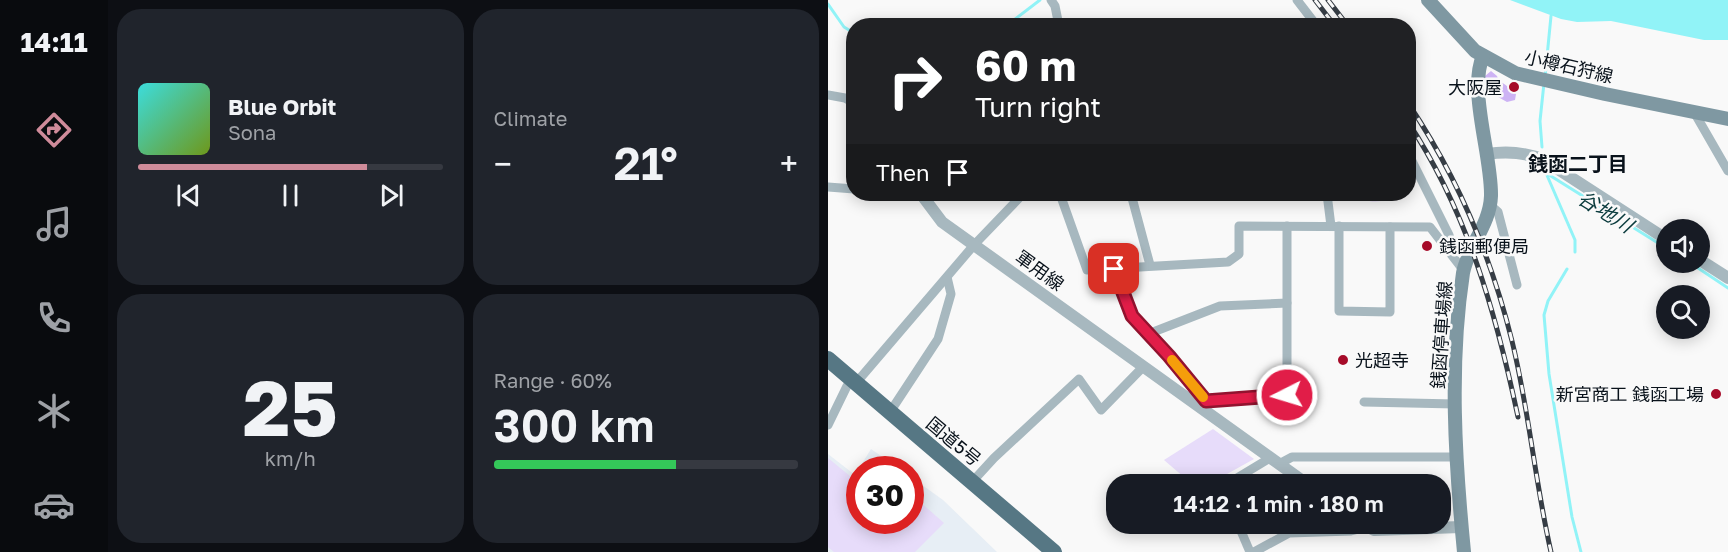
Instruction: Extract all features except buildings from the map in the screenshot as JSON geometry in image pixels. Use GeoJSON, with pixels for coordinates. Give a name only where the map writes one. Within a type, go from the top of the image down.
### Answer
{"type":"FeatureCollection","features":[{"type":"Feature","properties":{"kind":"highway","name":"国道5号"},"geometry":{"type":"LineString","coordinates":[[828,359],[877,415],[1038,552]]}},
{"type":"Feature","properties":{"kind":"highway","name":"国道5号"},"geometry":{"type":"LineString","coordinates":[[828,370],[890,412],[1054,552]]}},
{"type":"Feature","properties":{"kind":"main road","name":"小樽石狩線"},"geometry":{"type":"LineString","coordinates":[[1428,0],[1469,45],[1483,56],[1515,73],[1728,118]]}},
{"type":"Feature","properties":{"kind":"main road","name":"銭函停車場線"},"geometry":{"type":"LineString","coordinates":[[1464,552],[1455,404],[1456,348],[1464,271],[1485,224],[1490,205],[1491,185],[1478,82],[1483,56]]}},
{"type":"Feature","properties":{"kind":"street"},"geometry":{"type":"LineString","coordinates":[[1297,0],[1311,18]]}},
{"type":"Feature","properties":{"kind":"street"},"geometry":{"type":"LineString","coordinates":[[1056,3],[1058,18]]}},
{"type":"Feature","properties":{"kind":"street"},"geometry":{"type":"LineString","coordinates":[[828,95],[846,99]]}},
{"type":"Feature","properties":{"kind":"street"},"geometry":{"type":"LineString","coordinates":[[1694,112],[1728,171]]}},
{"type":"Feature","properties":{"kind":"street"},"geometry":{"type":"LineString","coordinates":[[1487,154],[1515,152],[1544,160],[1656,232]]}},
{"type":"Feature","properties":{"kind":"street"},"geometry":{"type":"LineString","coordinates":[[1416,169],[1449,236],[1451,242],[1448,250]]}},
{"type":"Feature","properties":{"kind":"street"},"geometry":{"type":"LineString","coordinates":[[828,198],[829,187],[846,188]]}},
{"type":"Feature","properties":{"kind":"street","name":"軍用線"},"geometry":{"type":"LineString","coordinates":[[926,201],[938,218],[974,245],[1143,367],[1203,405],[1293,474]]}},
{"type":"Feature","properties":{"kind":"street"},"geometry":{"type":"LineString","coordinates":[[828,425],[851,384],[974,245],[1016,201]]}},
{"type":"Feature","properties":{"kind":"street"},"geometry":{"type":"LineString","coordinates":[[1062,201],[1087,270],[1228,262],[1239,254],[1239,226],[1335,226],[1430,227],[1464,271]]}},
{"type":"Feature","properties":{"kind":"street"},"geometry":{"type":"LineString","coordinates":[[1133,201],[1150,265]]}},
{"type":"Feature","properties":{"kind":"street"},"geometry":{"type":"LineString","coordinates":[[1329,201],[1335,226],[1339,311],[1390,312],[1390,227]]}},
{"type":"Feature","properties":{"kind":"street"},"geometry":{"type":"LineString","coordinates":[[1490,205],[1498,212],[1517,285]]}},
{"type":"Feature","properties":{"kind":"street"},"geometry":{"type":"LineString","coordinates":[[1114,269],[1132,316],[1203,405],[1287,395],[1287,226]]}},
{"type":"Feature","properties":{"kind":"street"},"geometry":{"type":"LineString","coordinates":[[1710,266],[1728,278]]}},
{"type":"Feature","properties":{"kind":"street"},"geometry":{"type":"LineString","coordinates":[[890,412],[938,339],[951,294],[947,277]]}},
{"type":"Feature","properties":{"kind":"street"},"geometry":{"type":"LineString","coordinates":[[1148,334],[1220,306],[1287,303]]}},
{"type":"Feature","properties":{"kind":"street"},"geometry":{"type":"LineString","coordinates":[[972,482],[994,458],[1078,380],[1101,410],[1143,367]]}},
{"type":"Feature","properties":{"kind":"street"},"geometry":{"type":"LineString","coordinates":[[1364,402],[1455,404]]}},
{"type":"Feature","properties":{"kind":"street"},"geometry":{"type":"LineString","coordinates":[[1247,474],[1274,461],[1292,457],[1458,457]]}},
{"type":"Feature","properties":{"kind":"street"},"geometry":{"type":"LineString","coordinates":[[1451,527],[1461,527]]}},
{"type":"Feature","properties":{"kind":"street"},"geometry":{"type":"LineString","coordinates":[[1243,534],[1252,552],[1287,534]]}},
{"type":"Feature","properties":{"kind":"shaded area"},"geometry":{"type":"Polygon","coordinates":[[[1491,71],[1499,81],[1516,94],[1515,100],[1507,102],[1498,97],[1496,85],[1484,86],[1485,76],[1491,71]]]}},
{"type":"Feature","properties":{"kind":"shaded area"},"geometry":{"type":"Polygon","coordinates":[[[1213,429],[1254,459],[1227,474],[1180,474],[1164,460],[1213,429]]]}},
{"type":"Feature","properties":{"kind":"shaded area"},"geometry":{"type":"Polygon","coordinates":[[[871,449],[881,456],[867,456],[871,449]]]}},
{"type":"Feature","properties":{"kind":"shaded area"},"geometry":{"type":"Polygon","coordinates":[[[828,454],[846,468],[846,534],[924,534],[924,486],[943,500],[997,552],[828,551],[828,454]]]}},
{"type":"Feature","properties":{"kind":"shaded area"},"geometry":{"type":"Polygon","coordinates":[[[828,458],[846,473],[846,534],[924,534],[924,505],[944,523],[915,552],[834,552],[828,547],[828,458]]]}},
{"type":"Feature","properties":{"kind":"water"},"geometry":{"type":"Polygon","coordinates":[[[1510,0],[1728,0],[1728,40],[1704,40],[1611,21],[1577,22],[1561,19],[1510,0]]]}},
{"type":"Feature","properties":{"kind":"waterway"},"geometry":{"type":"LineString","coordinates":[[1016,18],[1040,0]]}},
{"type":"Feature","properties":{"kind":"waterway"},"geometry":{"type":"LineString","coordinates":[[828,4],[846,28]]}},
{"type":"Feature","properties":{"kind":"waterway","name":"谷地川"},"geometry":{"type":"LineString","coordinates":[[1545,77],[1551,16]]}},
{"type":"Feature","properties":{"kind":"waterway","name":"谷地川"},"geometry":{"type":"LineString","coordinates":[[1542,147],[1540,121],[1544,83]]}},
{"type":"Feature","properties":{"kind":"waterway","name":"谷地川"},"geometry":{"type":"LineString","coordinates":[[1546,173],[1656,242]]}},
{"type":"Feature","properties":{"kind":"waterway"},"geometry":{"type":"LineString","coordinates":[[1546,173],[1575,240],[1575,252]]}},
{"type":"Feature","properties":{"kind":"waterway"},"geometry":{"type":"LineString","coordinates":[[1567,269],[1548,301],[1544,315],[1549,374],[1572,517],[1581,552]]}},
{"type":"Feature","properties":{"kind":"waterway","name":"谷地川"},"geometry":{"type":"LineString","coordinates":[[1706,273],[1728,288]]}},
{"type":"Feature","properties":{"kind":"railway"},"geometry":{"type":"LineString","coordinates":[[1315,0],[1329,18]]}},
{"type":"Feature","properties":{"kind":"railway"},"geometry":{"type":"LineString","coordinates":[[1328,0],[1342,18]]}},
{"type":"Feature","properties":{"kind":"railway"},"geometry":{"type":"LineString","coordinates":[[1416,115],[1457,188],[1483,248],[1504,309],[1518,367],[1551,552]]}},
{"type":"Feature","properties":{"kind":"railway"},"geometry":{"type":"LineString","coordinates":[[1416,135],[1447,191],[1477,264],[1500,340],[1518,417]]}},
{"type":"Feature","properties":{"kind":"slow traffic"},"geometry":{"type":"LineString","coordinates":[[1172,360],[1203,397]]}},
{"type":"Feature","properties":{"kind":"place","name":"大阪屋"},"geometry":{"type":"Point","coordinates":[1514,87]}},
{"type":"Feature","properties":{"kind":"place","name":"銭函郵便局"},"geometry":{"type":"Point","coordinates":[1427,246]}},
{"type":"Feature","properties":{"kind":"place","name":"光超寺"},"geometry":{"type":"Point","coordinates":[1343,360]}},
{"type":"Feature","properties":{"kind":"place","name":"新宮商工 銭函工場"},"geometry":{"type":"Point","coordinates":[1716,394]}},
{"type":"Feature","properties":{"kind":"district","name":"銭函二丁目"},"geometry":{"type":"Point","coordinates":[1578,163]}},
{"type":"Feature","properties":{"kind":"route"},"geometry":{"type":"LineString","coordinates":[[1114,269],[1132,316],[1206,401],[1287,395]]}}]}
